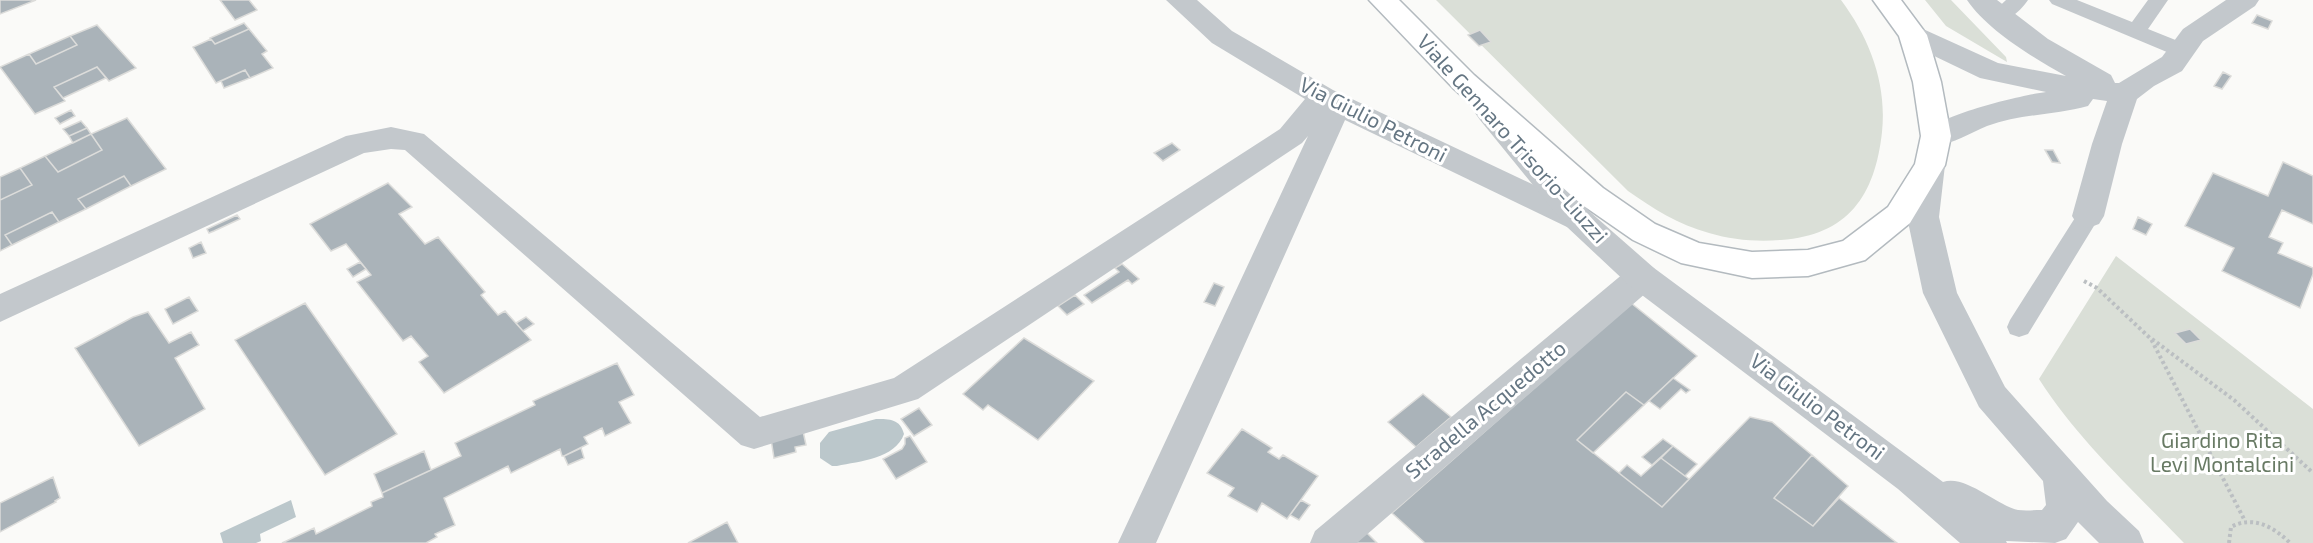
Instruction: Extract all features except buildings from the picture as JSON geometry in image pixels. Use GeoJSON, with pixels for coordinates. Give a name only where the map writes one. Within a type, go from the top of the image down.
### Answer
{"type":"FeatureCollection","features":[{"type":"Feature","properties":{"kind":"main road","name":"Viale Gennaro Trisorio-Liuzzi"},"geometry":{"type":"LineString","coordinates":[[1383,0],[1464,82]]}},
{"type":"Feature","properties":{"kind":"main road"},"geometry":{"type":"LineString","coordinates":[[1464,82],[1592,196],[1644,232],[1693,254],[1752,265],[1808,263],[1853,251],[1899,215],[1933,151],[1927,81],[1913,35],[1887,0]]}},
{"type":"Feature","properties":{"kind":"street","name":"Via Giulio Petroni"},"geometry":{"type":"LineString","coordinates":[[1180,0],[1222,37],[1330,101],[1578,219]]}},
{"type":"Feature","properties":{"kind":"street"},"geometry":{"type":"LineString","coordinates":[[2125,543],[2094,513],[1992,397],[1940,292],[1923,217],[1933,151],[1981,117],[2040,103],[2124,94],[2172,63],[2193,35],[2245,0]]}},
{"type":"Feature","properties":{"kind":"street"},"geometry":{"type":"LineString","coordinates":[[1999,6],[2048,55],[2124,94]]}},
{"type":"Feature","properties":{"kind":"street"},"geometry":{"type":"LineString","coordinates":[[1913,35],[1990,70],[2028,80],[2124,94]]}},
{"type":"Feature","properties":{"kind":"street","name":"Viale Gennaro Trisorio-Liuzzi"},"geometry":{"type":"LineString","coordinates":[[1464,82],[1578,219],[1642,277]]}},
{"type":"Feature","properties":{"kind":"street"},"geometry":{"type":"LineString","coordinates":[[2088,216],[2107,144],[2124,94]]}},
{"type":"Feature","properties":{"kind":"street"},"geometry":{"type":"LineString","coordinates":[[0,309],[357,144],[391,138],[413,141],[754,434],[905,389],[1291,136],[1330,101]]}},
{"type":"Feature","properties":{"kind":"street"},"geometry":{"type":"LineString","coordinates":[[1137,543],[1330,101]]}},
{"type":"Feature","properties":{"kind":"street","name":"Via Giulio Petroni"},"geometry":{"type":"LineString","coordinates":[[1642,277],[1911,477],[1989,543]]}},
{"type":"Feature","properties":{"kind":"street","name":"Stradella Acquedotto"},"geometry":{"type":"LineString","coordinates":[[1329,543],[1642,277]]}},
{"type":"Feature","properties":{"kind":"street"},"geometry":{"type":"LineString","coordinates":[[1911,477],[2015,527],[2052,527],[2066,509],[2061,476]]}},
{"type":"Feature","properties":{"kind":"lane"},"geometry":{"type":"LineString","coordinates":[[2059,0],[2181,50]]}},
{"type":"Feature","properties":{"kind":"lane"},"geometry":{"type":"LineString","coordinates":[[2136,31],[2158,0]]}},
{"type":"Feature","properties":{"kind":"lane"},"geometry":{"type":"LineString","coordinates":[[2019,327],[2088,216]]}},
{"type":"Feature","properties":{"kind":"path"},"geometry":{"type":"LineString","coordinates":[[2056,268],[2097,288],[2151,339],[2234,400],[2313,473]]}},
{"type":"Feature","properties":{"kind":"path"},"geometry":{"type":"LineString","coordinates":[[2151,339],[2245,521]]}},
{"type":"Feature","properties":{"kind":"path"},"geometry":{"type":"LineString","coordinates":[[2229,543],[2231,527],[2245,521],[2267,526],[2290,543]]}},
{"type":"Feature","properties":{"kind":"green space"},"geometry":{"type":"Polygon","coordinates":[[[1436,0],[1841,0],[1868,46],[1879,79],[1883,114],[1882,132],[1873,175],[1865,193],[1841,221],[1804,237],[1772,241],[1745,240],[1698,230],[1656,210],[1628,191],[1436,0]]]}},
{"type":"Feature","properties":{"kind":"green space"},"geometry":{"type":"Polygon","coordinates":[[[1925,0],[1951,0],[2006,57],[2007,62],[1946,26],[1925,0]]]}},
{"type":"Feature","properties":{"kind":"green space","name":"Giardino Rita Levi Montalcini"},"geometry":{"type":"Polygon","coordinates":[[[2116,256],[2313,409],[2313,543],[2184,543],[2107,464],[2054,401],[2039,379],[2116,256]]]}},
{"type":"Feature","properties":{"kind":"shaded area"},"geometry":{"type":"Polygon","coordinates":[[[876,419],[894,421],[900,425],[904,434],[893,449],[876,457],[837,466],[832,466],[820,458],[820,443],[829,432],[876,419]]]}},
{"type":"Feature","properties":{"kind":"shaded area"},"geometry":{"type":"Polygon","coordinates":[[[291,500],[296,517],[260,534],[261,541],[223,543],[220,533],[291,500]]]}}]}
